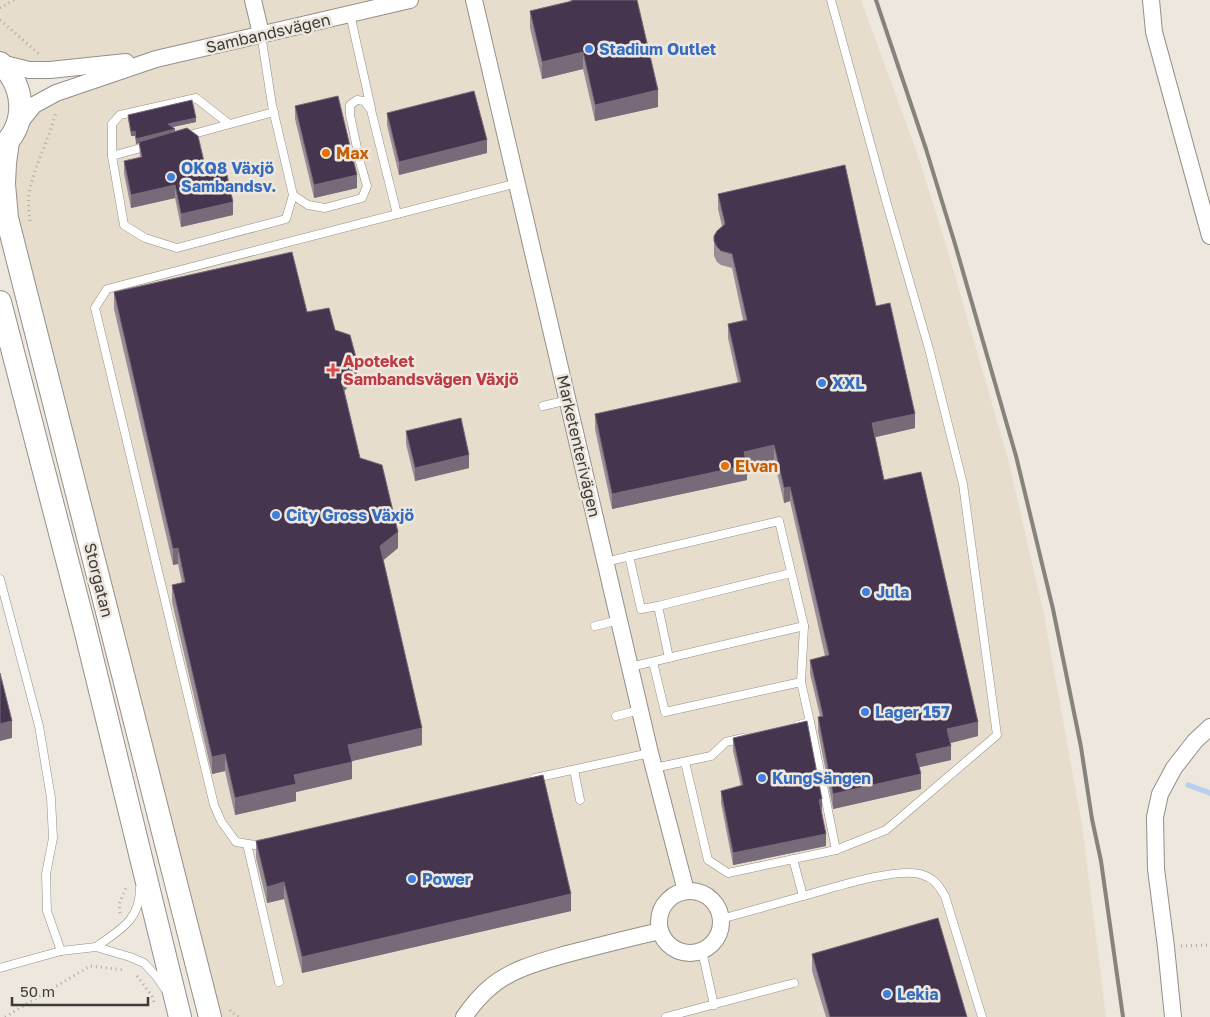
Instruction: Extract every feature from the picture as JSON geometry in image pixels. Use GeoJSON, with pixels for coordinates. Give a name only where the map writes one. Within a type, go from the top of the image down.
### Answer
{"type":"FeatureCollection","features":[{"type":"Feature","properties":{"kind":"main road","name":"Storgatan"},"geometry":{"type":"LineString","coordinates":[[0,63],[12,77],[19,92],[20,112],[8,139],[5,163],[4,184],[7,218],[219,1011]]}},
{"type":"Feature","properties":{"kind":"main road","name":"Storgatan"},"geometry":{"type":"LineString","coordinates":[[0,302],[85,629],[179,1013]]}},
{"type":"Feature","properties":{"kind":"street"},"geometry":{"type":"LineString","coordinates":[[253,0],[261,34]]}},
{"type":"Feature","properties":{"kind":"street","name":"Sambandsvägen"},"geometry":{"type":"LineString","coordinates":[[8,139],[34,105],[56,93],[156,59],[410,0]]}},
{"type":"Feature","properties":{"kind":"street","name":"Marketenterivägen"},"geometry":{"type":"LineString","coordinates":[[474,0],[640,710],[686,890]]}},
{"type":"Feature","properties":{"kind":"street"},"geometry":{"type":"LineString","coordinates":[[1151,0],[1154,32],[1210,236]]}},
{"type":"Feature","properties":{"kind":"street","name":"Sambandsvägen"},"geometry":{"type":"LineString","coordinates":[[0,63],[29,70],[50,70],[156,59]]}},
{"type":"Feature","properties":{"kind":"street"},"geometry":{"type":"LineString","coordinates":[[1173,1017],[1156,869],[1155,817],[1160,794],[1174,768],[1210,727]]}},
{"type":"Feature","properties":{"kind":"street"},"geometry":{"type":"LineString","coordinates":[[686,890],[706,894],[719,909],[721,919],[717,938],[702,950],[692,953],[672,948],[660,931],[658,922],[664,904],[670,898],[686,890]]}},
{"type":"Feature","properties":{"kind":"street"},"geometry":{"type":"LineString","coordinates":[[464,1017],[487,990],[505,977],[535,964],[588,948],[660,931]]}},
{"type":"Feature","properties":{"kind":"lane"},"geometry":{"type":"LineString","coordinates":[[685,762],[708,860],[728,873],[836,850],[886,830],[998,735],[963,484],[930,349],[884,195],[831,0]]}},
{"type":"Feature","properties":{"kind":"lane"},"geometry":{"type":"LineString","coordinates":[[350,14],[371,110],[397,214]]}},
{"type":"Feature","properties":{"kind":"lane"},"geometry":{"type":"LineString","coordinates":[[229,124],[196,98],[120,115],[112,124],[112,156],[124,225],[145,238],[177,248],[286,219],[293,195],[274,112],[261,34]]}},
{"type":"Feature","properties":{"kind":"lane"},"geometry":{"type":"LineString","coordinates":[[293,195],[308,205],[324,208],[362,198],[367,186],[350,115],[350,105],[357,100],[364,101],[371,110]]}},
{"type":"Feature","properties":{"kind":"lane"},"geometry":{"type":"LineString","coordinates":[[175,139],[274,112]]}},
{"type":"Feature","properties":{"kind":"lane"},"geometry":{"type":"LineString","coordinates":[[112,156],[157,144]]}},
{"type":"Feature","properties":{"kind":"lane"},"geometry":{"type":"LineString","coordinates":[[274,841],[255,845],[236,842],[221,821],[214,805],[95,308],[107,289],[517,183]]}},
{"type":"Feature","properties":{"kind":"lane"},"geometry":{"type":"LineString","coordinates":[[543,406],[568,400]]}},
{"type":"Feature","properties":{"kind":"lane"},"geometry":{"type":"LineString","coordinates":[[606,562],[779,521],[804,626],[801,682],[836,850]]}},
{"type":"Feature","properties":{"kind":"lane"},"geometry":{"type":"LineString","coordinates":[[628,556],[641,609],[791,574]]}},
{"type":"Feature","properties":{"kind":"lane"},"geometry":{"type":"LineString","coordinates":[[0,579],[39,726],[51,798],[53,838],[46,874],[47,911],[61,952]]}},
{"type":"Feature","properties":{"kind":"lane"},"geometry":{"type":"LineString","coordinates":[[658,606],[669,658]]}},
{"type":"Feature","properties":{"kind":"lane"},"geometry":{"type":"LineString","coordinates":[[595,626],[619,620]]}},
{"type":"Feature","properties":{"kind":"lane"},"geometry":{"type":"LineString","coordinates":[[630,667],[804,626]]}},
{"type":"Feature","properties":{"kind":"lane"},"geometry":{"type":"LineString","coordinates":[[653,662],[665,712],[801,682]]}},
{"type":"Feature","properties":{"kind":"lane"},"geometry":{"type":"LineString","coordinates":[[616,716],[640,710]]}},
{"type":"Feature","properties":{"kind":"lane"},"geometry":{"type":"LineString","coordinates":[[792,727],[810,722]]}},
{"type":"Feature","properties":{"kind":"lane"},"geometry":{"type":"LineString","coordinates":[[525,781],[574,770],[652,760],[685,762],[711,756],[726,742],[754,735]]}},
{"type":"Feature","properties":{"kind":"lane"},"geometry":{"type":"LineString","coordinates":[[574,770],[580,800]]}},
{"type":"Feature","properties":{"kind":"lane"},"geometry":{"type":"LineString","coordinates":[[247,844],[279,982]]}},
{"type":"Feature","properties":{"kind":"lane"},"geometry":{"type":"LineString","coordinates":[[96,947],[131,921],[140,897],[140,852]]}},
{"type":"Feature","properties":{"kind":"lane"},"geometry":{"type":"LineString","coordinates":[[793,859],[803,896]]}},
{"type":"Feature","properties":{"kind":"lane"},"geometry":{"type":"LineString","coordinates":[[721,919],[878,876],[902,873],[922,874],[936,882],[944,896],[982,1017]]}},
{"type":"Feature","properties":{"kind":"lane"},"geometry":{"type":"LineString","coordinates":[[0,968],[61,952],[96,947],[144,963],[156,976],[179,1013]]}},
{"type":"Feature","properties":{"kind":"lane"},"geometry":{"type":"LineString","coordinates":[[702,950],[714,1005]]}},
{"type":"Feature","properties":{"kind":"lane"},"geometry":{"type":"LineString","coordinates":[[666,1017],[794,983]]}},
{"type":"Feature","properties":{"kind":"path"},"geometry":{"type":"LineString","coordinates":[[0,8],[14,0]]}},
{"type":"Feature","properties":{"kind":"path"},"geometry":{"type":"LineString","coordinates":[[0,20],[42,56]]}},
{"type":"Feature","properties":{"kind":"path"},"geometry":{"type":"LineString","coordinates":[[31,228],[28,207],[29,194],[58,106]]}},
{"type":"Feature","properties":{"kind":"path"},"geometry":{"type":"LineString","coordinates":[[1166,947],[1210,945]]}},
{"type":"Feature","properties":{"kind":"path"},"geometry":{"type":"LineString","coordinates":[[5,1017],[90,966],[133,971]]}},
{"type":"Feature","properties":{"kind":"path"},"geometry":{"type":"LineString","coordinates":[[219,1011],[231,1012],[239,1017]]}},
{"type":"Feature","properties":{"kind":"shaded area"},"geometry":{"type":"Polygon","coordinates":[[[0,0],[861,0],[917,153],[947,248],[1008,459],[1044,615],[1082,825],[1106,1017],[210,1017],[4,184],[34,105],[153,60],[50,70],[0,63],[0,0]]]}},
{"type":"Feature","properties":{"kind":"building","name":"Stadium Outlet"},"geometry":{"type":"Polygon","coordinates":[[[572,0],[637,0],[658,90],[595,105],[583,52],[542,62],[530,11],[572,0]]]}},
{"type":"Feature","properties":{"kind":"building"},"geometry":{"type":"Polygon","coordinates":[[[474,91],[487,140],[399,162],[387,113],[474,91]]]}},
{"type":"Feature","properties":{"kind":"building","name":"Max"},"geometry":{"type":"Polygon","coordinates":[[[338,96],[357,175],[314,185],[295,106],[338,96]]]}},
{"type":"Feature","properties":{"kind":"building"},"geometry":{"type":"Polygon","coordinates":[[[192,100],[196,118],[168,124],[175,129],[136,139],[135,131],[131,132],[128,115],[192,100]]]}},
{"type":"Feature","properties":{"kind":"building"},"geometry":{"type":"Polygon","coordinates":[[[187,128],[198,136],[206,170],[225,166],[233,202],[181,214],[175,185],[131,195],[124,161],[142,157],[139,142],[187,128]]]}},
{"type":"Feature","properties":{"kind":"building"},"geometry":{"type":"Polygon","coordinates":[[[845,165],[876,306],[890,303],[915,414],[872,423],[884,480],[921,472],[978,722],[947,729],[951,746],[916,754],[921,774],[833,794],[818,717],[823,716],[810,660],[829,655],[790,487],[784,488],[774,445],[744,452],[747,465],[612,494],[595,414],[741,382],[728,324],[747,320],[732,254],[721,251],[714,241],[717,231],[725,224],[718,194],[845,165]]]}},
{"type":"Feature","properties":{"kind":"building","name":"City Gross Växjö"},"geometry":{"type":"Polygon","coordinates":[[[292,252],[307,312],[329,308],[335,330],[350,335],[357,361],[341,378],[360,458],[382,465],[398,532],[380,546],[422,728],[348,745],[352,762],[294,775],[296,784],[235,798],[225,754],[212,757],[172,585],[185,582],[178,548],[173,549],[114,292],[292,252]]]}},
{"type":"Feature","properties":{"kind":"building"},"geometry":{"type":"Polygon","coordinates":[[[461,418],[469,455],[415,468],[406,431],[461,418]]]}},
{"type":"Feature","properties":{"kind":"building"},"geometry":{"type":"Polygon","coordinates":[[[0,673],[12,721],[0,724],[0,673]]]}},
{"type":"Feature","properties":{"kind":"building"},"geometry":{"type":"Polygon","coordinates":[[[807,721],[822,799],[819,800],[826,834],[733,853],[721,791],[743,785],[733,738],[807,721]]]}},
{"type":"Feature","properties":{"kind":"building","name":"Power"},"geometry":{"type":"Polygon","coordinates":[[[543,775],[571,894],[302,957],[284,882],[267,887],[256,841],[543,775]]]}},
{"type":"Feature","properties":{"kind":"building","name":"Lekia"},"geometry":{"type":"Polygon","coordinates":[[[938,918],[967,1017],[830,1017],[812,954],[938,918]]]}},
{"type":"Feature","properties":{"kind":"waterway"},"geometry":{"type":"LineString","coordinates":[[1188,785],[1210,793]]}},
{"type":"Feature","properties":{"kind":"railway"},"geometry":{"type":"LineString","coordinates":[[876,0],[926,149],[1016,456],[1053,609],[1081,747],[1092,819],[1101,861],[1123,1017]]}},
{"type":"Feature","properties":{"kind":"place","name":"Stadium Outlet"},"geometry":{"type":"Point","coordinates":[589,49]}},
{"type":"Feature","properties":{"kind":"place","name":"Max"},"geometry":{"type":"Point","coordinates":[326,153]}},
{"type":"Feature","properties":{"kind":"place","name":"OKQ8 Växjö Sambandsv."},"geometry":{"type":"Point","coordinates":[171,177]}},
{"type":"Feature","properties":{"kind":"place","name":"Apoteket Sambandsvägen Växjö"},"geometry":{"type":"Point","coordinates":[333,370]}},
{"type":"Feature","properties":{"kind":"place","name":"XXL"},"geometry":{"type":"Point","coordinates":[822,383]}},
{"type":"Feature","properties":{"kind":"place","name":"Elvan"},"geometry":{"type":"Point","coordinates":[725,466]}},
{"type":"Feature","properties":{"kind":"place","name":"City Gross Växjö"},"geometry":{"type":"Point","coordinates":[276,515]}},
{"type":"Feature","properties":{"kind":"place","name":"Jula"},"geometry":{"type":"Point","coordinates":[866,592]}},
{"type":"Feature","properties":{"kind":"place","name":"Lager 157"},"geometry":{"type":"Point","coordinates":[865,712]}},
{"type":"Feature","properties":{"kind":"place","name":"KungSängen"},"geometry":{"type":"Point","coordinates":[762,778]}},
{"type":"Feature","properties":{"kind":"place","name":"Power"},"geometry":{"type":"Point","coordinates":[412,879]}},
{"type":"Feature","properties":{"kind":"place","name":"Lekia"},"geometry":{"type":"Point","coordinates":[887,994]}}]}
